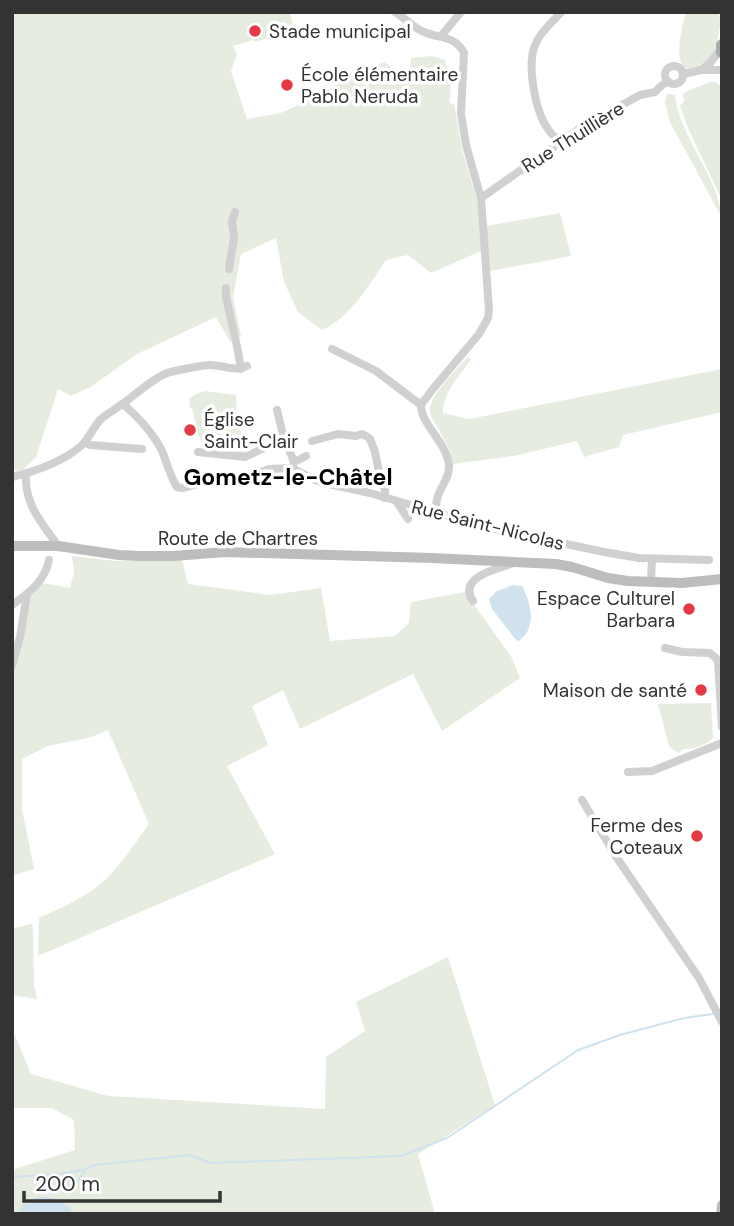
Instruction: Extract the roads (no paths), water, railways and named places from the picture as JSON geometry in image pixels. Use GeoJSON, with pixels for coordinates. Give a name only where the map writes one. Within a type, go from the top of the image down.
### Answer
{"type":"FeatureCollection","features":[{"type":"Feature","properties":{"kind":"main road","name":"Route de Chartres"},"geometry":{"type":"LineString","coordinates":[[12,545],[58,546],[131,555],[174,556],[225,552],[562,559],[607,571],[682,583],[722,579]]}},
{"type":"Feature","properties":{"kind":"main road","name":"Route de Chartres"},"geometry":{"type":"LineString","coordinates":[[651,579],[722,571]]}},
{"type":"Feature","properties":{"kind":"main road"},"geometry":{"type":"LineString","coordinates":[[721,1214],[722,1205]]}},
{"type":"Feature","properties":{"kind":"street"},"geometry":{"type":"LineString","coordinates":[[395,12],[424,32],[441,36],[460,46],[464,54],[461,113],[466,145],[481,198],[489,299],[488,318],[472,344],[421,405]]}},
{"type":"Feature","properties":{"kind":"street"},"geometry":{"type":"LineString","coordinates":[[441,36],[461,12]]}},
{"type":"Feature","properties":{"kind":"street"},"geometry":{"type":"LineString","coordinates":[[559,142],[547,128],[536,103],[532,54],[543,31],[561,12]]}},
{"type":"Feature","properties":{"kind":"street"},"geometry":{"type":"LineString","coordinates":[[701,70],[722,49]]}},
{"type":"Feature","properties":{"kind":"street"},"geometry":{"type":"LineString","coordinates":[[670,67],[679,67],[684,74],[678,84],[673,85],[668,82],[665,74],[670,67]]}},
{"type":"Feature","properties":{"kind":"street"},"geometry":{"type":"LineString","coordinates":[[684,74],[701,70],[722,71]]}},
{"type":"Feature","properties":{"kind":"street","name":"Rue Thuillière"},"geometry":{"type":"LineString","coordinates":[[481,198],[559,142],[606,113],[640,95],[654,92],[668,82]]}},
{"type":"Feature","properties":{"kind":"street"},"geometry":{"type":"LineString","coordinates":[[229,270],[235,212]]}},
{"type":"Feature","properties":{"kind":"street"},"geometry":{"type":"LineString","coordinates":[[83,447],[91,430],[106,414],[167,373],[209,365],[244,367],[226,288]]}},
{"type":"Feature","properties":{"kind":"street"},"geometry":{"type":"LineString","coordinates":[[332,349],[376,371],[421,405],[424,419],[437,436],[449,465],[448,476],[438,494],[435,513]]}},
{"type":"Feature","properties":{"kind":"street"},"geometry":{"type":"LineString","coordinates":[[123,404],[138,418],[157,443],[177,487],[247,477],[269,469],[293,465],[306,456]]}},
{"type":"Feature","properties":{"kind":"street"},"geometry":{"type":"LineString","coordinates":[[278,410],[293,465]]}},
{"type":"Feature","properties":{"kind":"street"},"geometry":{"type":"LineString","coordinates":[[312,441],[338,434],[362,434],[370,439],[385,498]]}},
{"type":"Feature","properties":{"kind":"street"},"geometry":{"type":"LineString","coordinates":[[198,453],[245,457],[283,435]]}},
{"type":"Feature","properties":{"kind":"street"},"geometry":{"type":"LineString","coordinates":[[12,477],[59,461],[90,445],[142,449]]}},
{"type":"Feature","properties":{"kind":"street","name":"Rue Saint-Nicolas"},"geometry":{"type":"LineString","coordinates":[[293,465],[315,480],[482,526],[604,552],[652,559],[709,559]]}},
{"type":"Feature","properties":{"kind":"street"},"geometry":{"type":"LineString","coordinates":[[26,474],[28,499],[58,546]]}},
{"type":"Feature","properties":{"kind":"street"},"geometry":{"type":"LineString","coordinates":[[397,502],[408,519]]}},
{"type":"Feature","properties":{"kind":"street"},"geometry":{"type":"LineString","coordinates":[[651,579],[652,559]]}},
{"type":"Feature","properties":{"kind":"street"},"geometry":{"type":"LineString","coordinates":[[12,605],[40,581],[49,560]]}},
{"type":"Feature","properties":{"kind":"street"},"geometry":{"type":"LineString","coordinates":[[473,601],[470,596],[471,586],[479,576],[511,565],[513,560]]}},
{"type":"Feature","properties":{"kind":"street"},"geometry":{"type":"LineString","coordinates":[[12,666],[27,594]]}},
{"type":"Feature","properties":{"kind":"street"},"geometry":{"type":"LineString","coordinates":[[665,648],[710,653],[718,660],[722,727]]}},
{"type":"Feature","properties":{"kind":"street"},"geometry":{"type":"LineString","coordinates":[[628,772],[652,771],[722,743]]}},
{"type":"Feature","properties":{"kind":"street"},"geometry":{"type":"LineString","coordinates":[[582,800],[617,858],[699,978],[722,1022]]}},
{"type":"Feature","properties":{"kind":"water"},"geometry":{"type":"Polygon","coordinates":[[[513,585],[522,586],[531,615],[527,632],[519,641],[492,609],[489,599],[497,591],[513,585]]]}},
{"type":"Feature","properties":{"kind":"water"},"geometry":{"type":"Polygon","coordinates":[[[38,1197],[59,1200],[74,1214],[16,1214],[24,1204],[38,1197]]]}},
{"type":"Feature","properties":{"kind":"waterway"},"geometry":{"type":"LineString","coordinates":[[12,1177],[65,1173],[95,1165],[189,1155],[211,1163],[401,1156],[447,1138],[578,1050],[620,1035],[684,1018],[713,1014]]}},
{"type":"Feature","properties":{"kind":"waterway"},"geometry":{"type":"LineString","coordinates":[[70,1193],[85,1170]]}},
{"type":"Feature","properties":{"kind":"place","name":"Stade municipal"},"geometry":{"type":"Point","coordinates":[255,31]}},
{"type":"Feature","properties":{"kind":"place","name":"École élémentaire Pablo Neruda"},"geometry":{"type":"Point","coordinates":[287,85]}},
{"type":"Feature","properties":{"kind":"place","name":"Église Saint-Clair"},"geometry":{"type":"Point","coordinates":[190,430]}},
{"type":"Feature","properties":{"kind":"place","name":"Espace Culturel Barbara"},"geometry":{"type":"Point","coordinates":[689,609]}},
{"type":"Feature","properties":{"kind":"place","name":"Maison de santé"},"geometry":{"type":"Point","coordinates":[701,690]}},
{"type":"Feature","properties":{"kind":"place","name":"Ferme des Coteaux"},"geometry":{"type":"Point","coordinates":[697,836]}},
{"type":"Feature","properties":{"kind":"district","name":"Gometz-le-Châtel"},"geometry":{"type":"Point","coordinates":[288,477]}}]}
